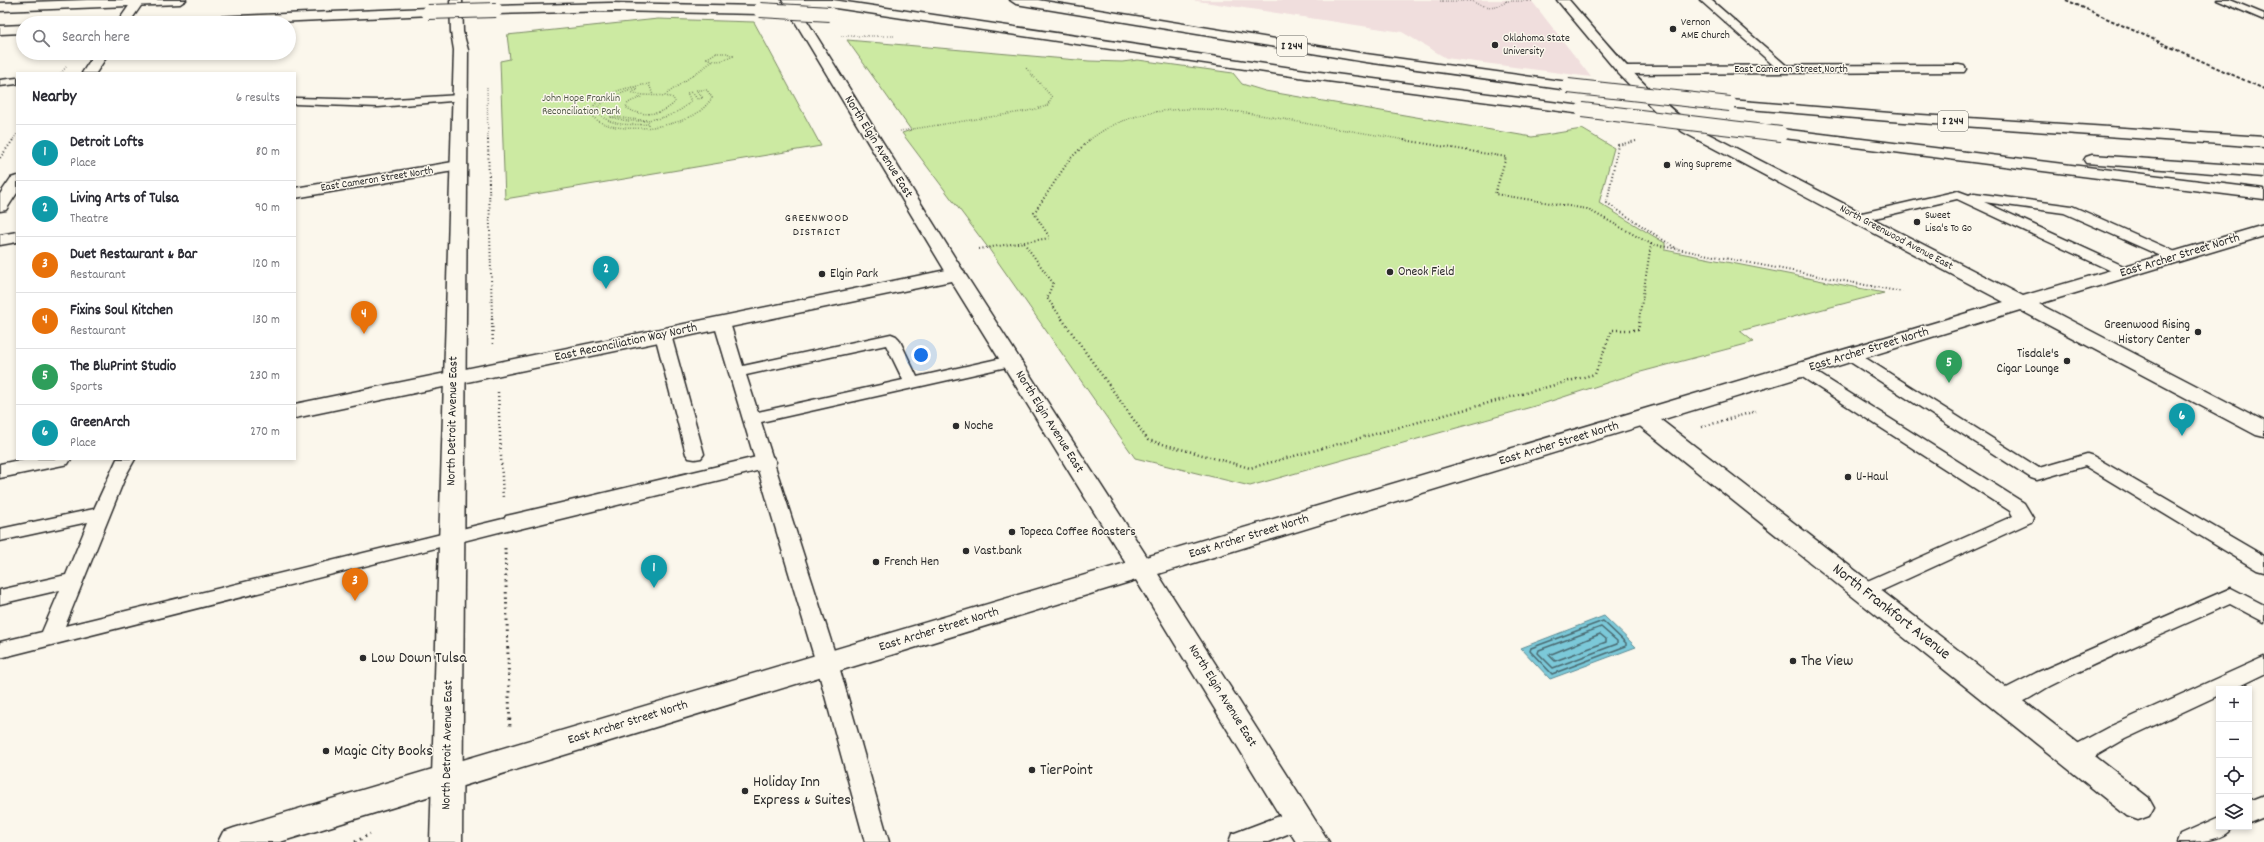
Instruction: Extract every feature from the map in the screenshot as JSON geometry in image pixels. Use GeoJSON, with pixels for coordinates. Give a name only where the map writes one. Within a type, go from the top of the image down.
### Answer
{"type":"FeatureCollection","features":[{"type":"Feature","properties":{"kind":"main road"},"geometry":{"type":"LineString","coordinates":[[0,7],[180,0]]}},
{"type":"Feature","properties":{"kind":"main road","name":"North Detroit Avenue East"},"geometry":{"type":"LineString","coordinates":[[446,842],[461,50],[457,32],[456,0]]}},
{"type":"Feature","properties":{"kind":"main road"},"geometry":{"type":"LineString","coordinates":[[789,0],[822,2],[1116,46]]}},
{"type":"Feature","properties":{"kind":"main road","name":"North Elgin Avenue East"},"geometry":{"type":"LineString","coordinates":[[789,0],[956,274],[1313,842]]}},
{"type":"Feature","properties":{"kind":"main road","name":"I 244"},"geometry":{"type":"LineString","coordinates":[[1016,0],[1366,58],[1568,86],[1730,104],[1890,117],[2264,142]]}},
{"type":"Feature","properties":{"kind":"main road","name":"North Greenwood Avenue East"},"geometry":{"type":"LineString","coordinates":[[1562,0],[1623,70],[1661,109],[1688,129],[2264,430]]}},
{"type":"Feature","properties":{"kind":"main road"},"geometry":{"type":"LineString","coordinates":[[128,16],[138,1]]}},
{"type":"Feature","properties":{"kind":"main road","name":"I 244"},"geometry":{"type":"LineString","coordinates":[[296,18],[611,7],[760,10],[925,22],[1116,46],[1319,76],[1582,110],[2264,194]]}},
{"type":"Feature","properties":{"kind":"main road"},"geometry":{"type":"LineString","coordinates":[[0,30],[16,29]]}},
{"type":"Feature","properties":{"kind":"main road"},"geometry":{"type":"LineString","coordinates":[[89,72],[97,60]]}},
{"type":"Feature","properties":{"kind":"main road","name":"East Cameron Street North"},"geometry":{"type":"LineString","coordinates":[[1623,70],[1959,69]]}},
{"type":"Feature","properties":{"kind":"main road"},"geometry":{"type":"LineString","coordinates":[[1928,153],[2115,160],[2264,172]]}},
{"type":"Feature","properties":{"kind":"main road","name":"East Cameron Street North"},"geometry":{"type":"LineString","coordinates":[[296,193],[459,166]]}},
{"type":"Feature","properties":{"kind":"main road"},"geometry":{"type":"LineString","coordinates":[[0,206],[16,182]]}},
{"type":"Feature","properties":{"kind":"main road","name":"East Archer Street North"},"geometry":{"type":"LineString","coordinates":[[234,842],[2264,230]]}},
{"type":"Feature","properties":{"kind":"main road"},"geometry":{"type":"LineString","coordinates":[[0,240],[16,237]]}},
{"type":"Feature","properties":{"kind":"main road","name":"East Reconciliation Way North"},"geometry":{"type":"LineString","coordinates":[[296,411],[956,274]]}},
{"type":"Feature","properties":{"kind":"main road","name":"North Frankfort Avenue"},"geometry":{"type":"LineString","coordinates":[[1644,418],[2138,807]]}},
{"type":"Feature","properties":{"kind":"main road"},"geometry":{"type":"LineString","coordinates":[[0,471],[55,460]]}},
{"type":"Feature","properties":{"kind":"main road"},"geometry":{"type":"LineString","coordinates":[[515,522],[765,462]]}},
{"type":"Feature","properties":{"kind":"lane"},"geometry":{"type":"LineString","coordinates":[[1705,0],[1785,70]]}},
{"type":"Feature","properties":{"kind":"lane"},"geometry":{"type":"LineString","coordinates":[[2222,0],[2264,17]]}},
{"type":"Feature","properties":{"kind":"lane"},"geometry":{"type":"LineString","coordinates":[[0,83],[16,81]]}},
{"type":"Feature","properties":{"kind":"lane"},"geometry":{"type":"LineString","coordinates":[[296,101],[346,103],[425,101],[460,98]]}},
{"type":"Feature","properties":{"kind":"lane"},"geometry":{"type":"LineString","coordinates":[[1858,218],[1958,194],[2067,209],[2175,257]]}},
{"type":"Feature","properties":{"kind":"lane"},"geometry":{"type":"LineString","coordinates":[[1958,194],[2125,272]]}},
{"type":"Feature","properties":{"kind":"lane"},"geometry":{"type":"LineString","coordinates":[[722,323],[827,663],[877,842]]}},
{"type":"Feature","properties":{"kind":"lane"},"geometry":{"type":"LineString","coordinates":[[663,335],[695,454]]}},
{"type":"Feature","properties":{"kind":"lane"},"geometry":{"type":"LineString","coordinates":[[737,372],[891,339],[912,383]]}},
{"type":"Feature","properties":{"kind":"lane"},"geometry":{"type":"LineString","coordinates":[[1850,356],[2037,474],[2087,460],[2264,564]]}},
{"type":"Feature","properties":{"kind":"lane"},"geometry":{"type":"LineString","coordinates":[[752,418],[1011,361]]}},
{"type":"Feature","properties":{"kind":"lane"},"geometry":{"type":"LineString","coordinates":[[1802,370],[2017,507],[2024,518],[1863,591]]}},
{"type":"Feature","properties":{"kind":"lane"},"geometry":{"type":"LineString","coordinates":[[50,638],[126,460]]}},
{"type":"Feature","properties":{"kind":"lane"},"geometry":{"type":"LineString","coordinates":[[0,535],[102,513]]}},
{"type":"Feature","properties":{"kind":"lane"},"geometry":{"type":"LineString","coordinates":[[0,650],[515,522]]}},
{"type":"Feature","properties":{"kind":"lane"},"geometry":{"type":"LineString","coordinates":[[0,597],[74,580]]}},
{"type":"Feature","properties":{"kind":"lane"},"geometry":{"type":"LineString","coordinates":[[2003,700],[2044,679],[2230,595],[2264,615]]}},
{"type":"Feature","properties":{"kind":"lane"},"geometry":{"type":"LineString","coordinates":[[2074,757],[2117,733],[2264,665]]}},
{"type":"Feature","properties":{"kind":"lane"},"geometry":{"type":"LineString","coordinates":[[2252,811],[2264,805]]}},
{"type":"Feature","properties":{"kind":"lane"},"geometry":{"type":"LineString","coordinates":[[1241,842],[1298,819]]}},
{"type":"Feature","properties":{"kind":"lane"},"geometry":{"type":"LineString","coordinates":[[2190,842],[2216,829]]}},
{"type":"Feature","properties":{"kind":"path"},"geometry":{"type":"LineString","coordinates":[[1440,1],[1471,0],[1481,5],[1492,6],[1502,5],[1506,0],[1533,1]]}},
{"type":"Feature","properties":{"kind":"path"},"geometry":{"type":"LineString","coordinates":[[664,95],[713,61],[726,60],[733,56],[725,52],[713,54],[707,58],[713,61]]}},
{"type":"Feature","properties":{"kind":"path"},"geometry":{"type":"LineString","coordinates":[[900,131],[1028,111],[1047,106],[1051,102],[1052,97],[1026,68]]}},
{"type":"Feature","properties":{"kind":"path"},"geometry":{"type":"LineString","coordinates":[[641,97],[631,92],[638,90],[636,88],[616,94],[600,104],[596,109],[597,113],[615,123],[648,124],[648,122],[627,122],[610,117],[614,116],[637,120],[673,114],[685,108],[691,102],[687,93],[692,92],[696,99],[703,98],[703,96],[696,90],[707,90],[712,98],[709,104],[695,114],[675,122],[652,127],[627,128],[608,125],[596,122],[589,112],[598,100],[626,88],[649,84],[650,91],[653,95]]}},
{"type":"Feature","properties":{"kind":"path"},"geometry":{"type":"LineString","coordinates":[[653,95],[664,95],[673,98],[675,102],[668,109],[644,114],[627,110],[626,108],[628,103],[641,97],[653,95]]}},
{"type":"Feature","properties":{"kind":"path"},"geometry":{"type":"LineString","coordinates":[[979,249],[1050,238],[1034,213],[1082,146],[1098,134],[1120,122],[1164,112],[1201,111],[1249,113],[1506,157],[1495,194],[1587,209],[1651,244],[1902,292]]}},
{"type":"Feature","properties":{"kind":"path"},"geometry":{"type":"LineString","coordinates":[[0,158],[16,135]]}},
{"type":"Feature","properties":{"kind":"path"},"geometry":{"type":"LineString","coordinates":[[1641,140],[1618,145],[1607,204],[1679,250]]}},
{"type":"Feature","properties":{"kind":"path"},"geometry":{"type":"LineString","coordinates":[[1024,242],[1053,283],[1047,298],[1148,440],[1250,468],[1595,374],[1612,330],[1638,330],[1651,244]]}},
{"type":"Feature","properties":{"kind":"shaded area","name":"Oklahoma State University"},"geometry":{"type":"Polygon","coordinates":[[[1191,0],[1531,0],[1591,77],[1446,58],[1402,32],[1191,0]]]}},
{"type":"Feature","properties":{"kind":"green space","name":"John Hope Franklin Reconciliation Park"},"geometry":{"type":"Polygon","coordinates":[[[658,19],[754,22],[821,146],[505,199],[500,61],[510,59],[507,35],[658,19]]]}},
{"type":"Feature","properties":{"kind":"green space","name":"Oneok Field"},"geometry":{"type":"Polygon","coordinates":[[[847,40],[1089,61],[1122,62],[1138,60],[1233,73],[1242,84],[1265,91],[1532,137],[1582,129],[1614,148],[1599,203],[1665,243],[1665,250],[1884,293],[1740,331],[1754,342],[1637,373],[1542,404],[1250,486],[1135,458],[989,249],[902,133],[911,130],[847,40]]]}},
{"type":"Feature","properties":{"kind":"water"},"geometry":{"type":"Polygon","coordinates":[[[1604,616],[1636,647],[1550,679],[1521,648],[1604,616]]]}},
{"type":"Feature","properties":{"kind":"railway"},"geometry":{"type":"LineString","coordinates":[[2066,0],[2264,89]]}},
{"type":"Feature","properties":{"kind":"place","name":"Vernon AME Church"},"geometry":{"type":"Point","coordinates":[1673,29]}},
{"type":"Feature","properties":{"kind":"place","name":"Oklahoma State University"},"geometry":{"type":"Point","coordinates":[1495,45]}},
{"type":"Feature","properties":{"kind":"place","name":"Wing Supreme"},"geometry":{"type":"Point","coordinates":[1667,165]}},
{"type":"Feature","properties":{"kind":"place","name":"Sweet Lisa's To Go"},"geometry":{"type":"Point","coordinates":[1917,222]}},
{"type":"Feature","properties":{"kind":"place","name":"Oneok Field"},"geometry":{"type":"Point","coordinates":[1390,272]}},
{"type":"Feature","properties":{"kind":"place","name":"Elgin Park"},"geometry":{"type":"Point","coordinates":[822,274]}},
{"type":"Feature","properties":{"kind":"place","name":"Living Arts of Tulsa"},"geometry":{"type":"Point","coordinates":[606,289]}},
{"type":"Feature","properties":{"kind":"place","name":"Greenwood Rising History Center"},"geometry":{"type":"Point","coordinates":[2198,332]}},
{"type":"Feature","properties":{"kind":"place","name":"Fixins Soul Kitchen"},"geometry":{"type":"Point","coordinates":[364,334]}},
{"type":"Feature","properties":{"kind":"place","name":"Tisdale's Cigar Lounge"},"geometry":{"type":"Point","coordinates":[2067,361]}},
{"type":"Feature","properties":{"kind":"place","name":"The BluPrint Studio"},"geometry":{"type":"Point","coordinates":[1949,383]}},
{"type":"Feature","properties":{"kind":"place","name":"Noche"},"geometry":{"type":"Point","coordinates":[956,426]}},
{"type":"Feature","properties":{"kind":"place","name":"GreenArch"},"geometry":{"type":"Point","coordinates":[2182,436]}},
{"type":"Feature","properties":{"kind":"place","name":"U-Haul"},"geometry":{"type":"Point","coordinates":[1848,477]}},
{"type":"Feature","properties":{"kind":"place","name":"Topeca Coffee Roasters"},"geometry":{"type":"Point","coordinates":[1012,532]}},
{"type":"Feature","properties":{"kind":"place","name":"Vast.bank"},"geometry":{"type":"Point","coordinates":[966,551]}},
{"type":"Feature","properties":{"kind":"place","name":"French Hen"},"geometry":{"type":"Point","coordinates":[876,562]}},
{"type":"Feature","properties":{"kind":"place","name":"Detroit Lofts"},"geometry":{"type":"Point","coordinates":[654,588]}},
{"type":"Feature","properties":{"kind":"place","name":"Duet Restaurant & Bar"},"geometry":{"type":"Point","coordinates":[355,601]}},
{"type":"Feature","properties":{"kind":"place","name":"Low Down Tulsa"},"geometry":{"type":"Point","coordinates":[363,658]}},
{"type":"Feature","properties":{"kind":"place","name":"The View"},"geometry":{"type":"Point","coordinates":[1793,661]}},
{"type":"Feature","properties":{"kind":"place","name":"Magic City Books"},"geometry":{"type":"Point","coordinates":[326,751]}},
{"type":"Feature","properties":{"kind":"place","name":"TierPoint"},"geometry":{"type":"Point","coordinates":[1032,770]}},
{"type":"Feature","properties":{"kind":"place","name":"Holiday Inn Express & Suites"},"geometry":{"type":"Point","coordinates":[745,791]}},
{"type":"Feature","properties":{"kind":"district","name":"GREENWOOD DISTRICT"},"geometry":{"type":"Point","coordinates":[817,225]}}]}
